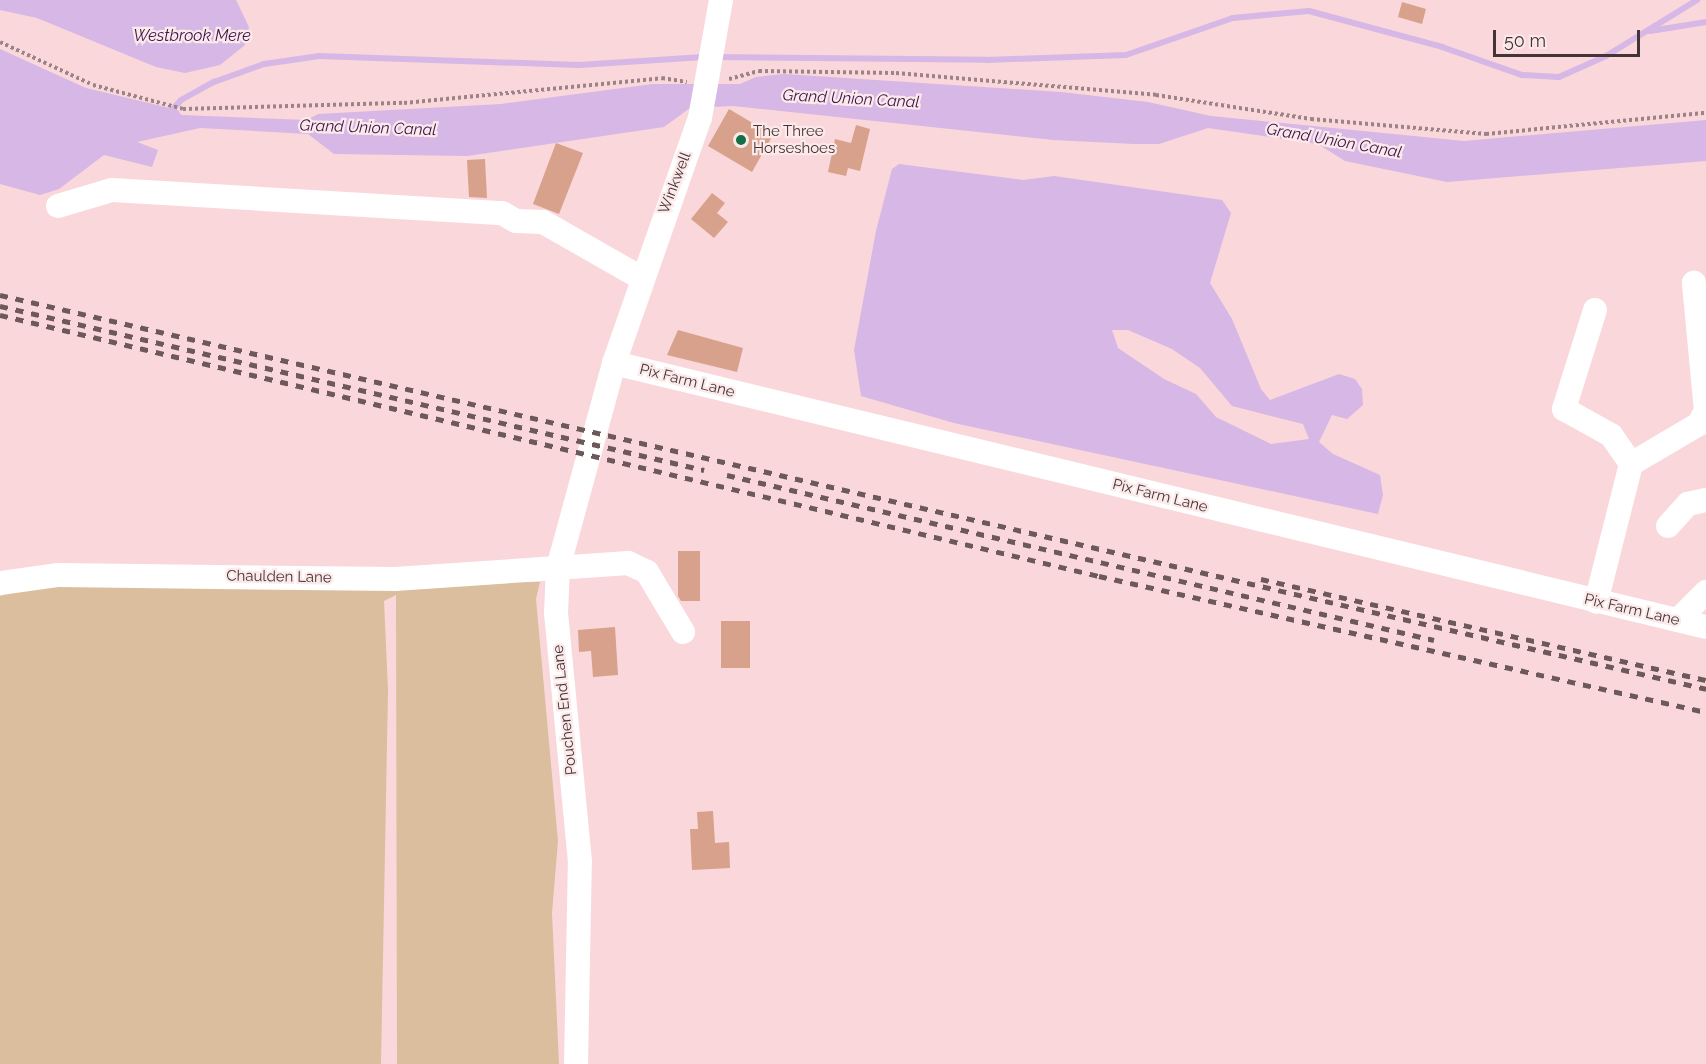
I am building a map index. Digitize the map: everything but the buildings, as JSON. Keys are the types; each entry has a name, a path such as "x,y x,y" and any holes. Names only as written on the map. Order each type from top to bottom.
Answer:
{"street":[{"name":"Winkwell","path":"614,363 641,278 700,118 705,78 714,45 721,0"},
{"path":"58,206 112,190 502,213 516,220 543,222 641,278"},
{"path":"1596,602 1631,464 1698,424 1706,411 1694,283"},
{"path":"1595,310 1564,410 1611,435 1631,464"},
{"name":"Pouchen End Lane","path":"576,1064 580,862 556,613 558,568 614,363"},
{"name":"Pix Farm Lane","path":"614,363 1706,627"},
{"path":"1668,526 1688,504 1706,500"},
{"name":"Chaulden Lane","path":"0,583 58,575 395,579 558,568 638,566 655,582 683,632"},
{"path":"1678,620 1706,592"}],"path":[{"path":"0,42 93,85 183,109 404,103 662,78 705,78 759,71 896,73 1156,95 1311,119 1486,134 1706,114"}],"shaded area":[{"path":"540,582 536,599 558,841 552,913 559,1064 397,1064 396,595 384,601 388,690 381,1064 0,1064 0,596 27,588 142,584"}],"water":[{"name":"Westbrook Mere","path":"0,0 236,0 249,27 245,45 220,65 185,73 156,67 37,18 0,10"},
{"name":"Grand Union Canal","path":"0,49 86,88 178,110 181,115 307,120 318,114 501,104 653,84 740,84 756,77 784,74 1061,92 1148,102 1211,116 1464,141 1706,120 1706,161 1447,182 1345,161 1318,144 1208,128 1159,144 1134,144 1053,140 733,106 690,108 664,127 467,156 334,154 308,134 200,128 137,142 158,150 152,167 104,155 59,189 40,195 0,184"},
{"path":"899,164 1023,180 1054,176 1222,200 1231,213 1210,283 1232,319 1261,389 1270,400 1339,374 1355,379 1362,389 1363,405 1347,419 1332,415 1319,442 1333,454 1380,475 1383,495 1378,514 954,423 861,396 854,350 876,231 892,169","holes":["1112,330 1128,330 1172,349 1200,368 1232,406 1303,424 1309,439 1271,444 1216,417 1196,394 1164,379 1118,348"]}],"waterway":[{"path":"715,57 987,60 1126,55 1233,18 1309,11 1442,47 1522,75 1559,77 1606,56 1697,0"},
{"path":"1650,31 1706,22"},
{"path":"169,113 181,100 214,82 264,64 319,56 579,65 704,57"}],"railway":[{"path":"0,295 1706,689"},
{"path":"0,306 704,470"},
{"path":"0,315 1099,576 1706,712"},
{"path":"727,475 1434,640"},
{"path":"1261,579 1706,680"}],"place":[{"name":"The Three Horseshoes","path":"741,140"}]}
